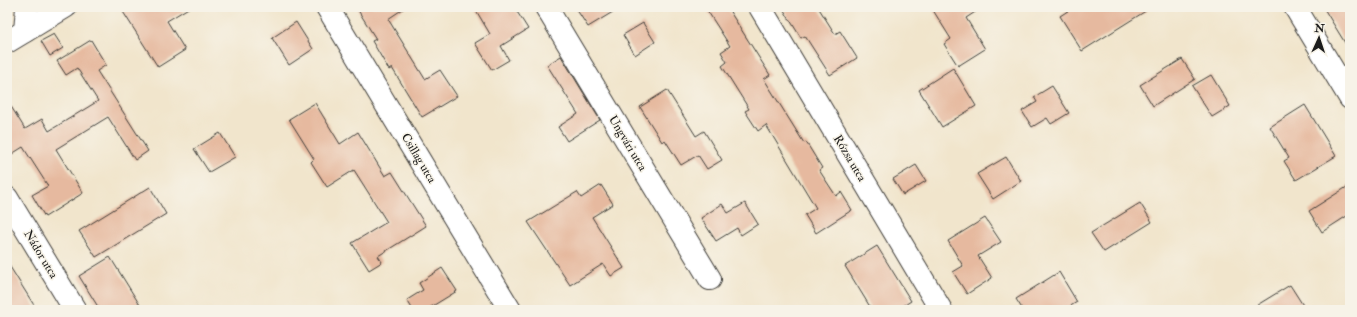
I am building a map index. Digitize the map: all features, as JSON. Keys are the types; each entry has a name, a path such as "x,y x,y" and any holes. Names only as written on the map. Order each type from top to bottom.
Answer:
{"street":[{"path":"25,31 27,7"},
{"path":"7,42 65,7"},
{"name":"Csillag utca","path":"327,7 510,310"},
{"name":"Ungvári utca","path":"546,7 710,279"},
{"name":"Rózsa utca","path":"760,7 941,310"},
{"path":"1295,7 1350,98"},
{"name":"Nádor utca","path":"7,198 74,310"}],"building":[{"path":"120,7 190,7 167,21 185,50 158,67"},
{"path":"356,7 406,7 388,19 425,79 440,70 457,96 422,117 392,68 389,70 372,41 376,39"},
{"path":"474,7 514,7 528,29 501,46 509,60 492,70 475,43 490,34"},
{"path":"575,7 621,7 588,27"},
{"path":"705,7 727,7 770,75 764,79 804,143 806,142 822,168 819,170 836,196 841,192 852,210 816,233 805,215 816,208 766,125 758,131 745,111 749,109 722,66 727,62 721,52 730,46"},
{"path":"782,7 818,7 835,34 840,31 857,58 830,75 805,36 801,38"},
{"path":"931,7 983,7 966,18 985,49 958,66 944,44 951,39"},
{"path":"1074,7 1152,7 1082,51 1060,16"},
{"path":"1323,7 1350,7 1350,51"},
{"path":"296,22 313,49 289,65 272,38"},
{"path":"643,23 655,42 635,55 623,35"},
{"path":"54,34 63,48 50,56 41,41"},
{"path":"91,40 106,65 97,71 148,151 135,160 108,117 56,149 83,193 45,217 32,195 48,186 23,147 7,157 7,100 25,129 42,119 49,131 98,101 77,68 66,75 57,61"},
{"path":"561,56 600,120 567,141 558,127 578,114 547,65"},
{"path":"1182,59 1195,79 1153,106 1140,85"},
{"path":"953,68 976,106 942,127 919,90"},
{"path":"1211,75 1230,106 1212,117 1192,86"},
{"path":"1052,86 1069,113 1051,124 1047,118 1032,127 1022,111 1037,102 1034,97"},
{"path":"667,90 696,136 704,131 722,160 707,169 698,155 681,165 665,140 662,142 640,107"},
{"path":"315,103 340,144 358,132 385,176 392,172 426,226 378,256 382,262 369,270 352,243 387,222 354,170 327,187 311,162 314,159 289,119"},
{"path":"1305,105 1336,156 1296,180 1284,161 1289,158 1270,127"},
{"path":"220,133 235,157 209,172 194,149"},
{"path":"1006,157 1021,181 993,199 977,174"},
{"path":"916,165 926,181 903,195 893,179"},
{"path":"601,185 613,204 592,217 624,268 611,276 603,264 570,285 528,222 577,192 581,198"},
{"path":"1350,185 1350,214 1322,232 1309,211"},
{"path":"150,187 166,214 96,257 79,231"},
{"path":"745,203 758,224 741,235 737,228 716,241 701,218 722,204 728,213"},
{"path":"1140,203 1152,222 1104,252 1091,233"},
{"path":"985,218 1001,242 978,256 992,278 967,294 953,272 963,266 948,241"},
{"path":"877,246 911,301 897,310 872,310 845,266"},
{"path":"110,257 143,310 100,310 79,276"},
{"path":"7,262 37,310 7,310"},
{"path":"442,268 457,291 426,310 413,310 407,300 423,290 419,283"},
{"path":"1059,272 1077,302 1064,310 1023,310 1016,299"},
{"path":"1290,285 1306,310 1249,310"}]}
